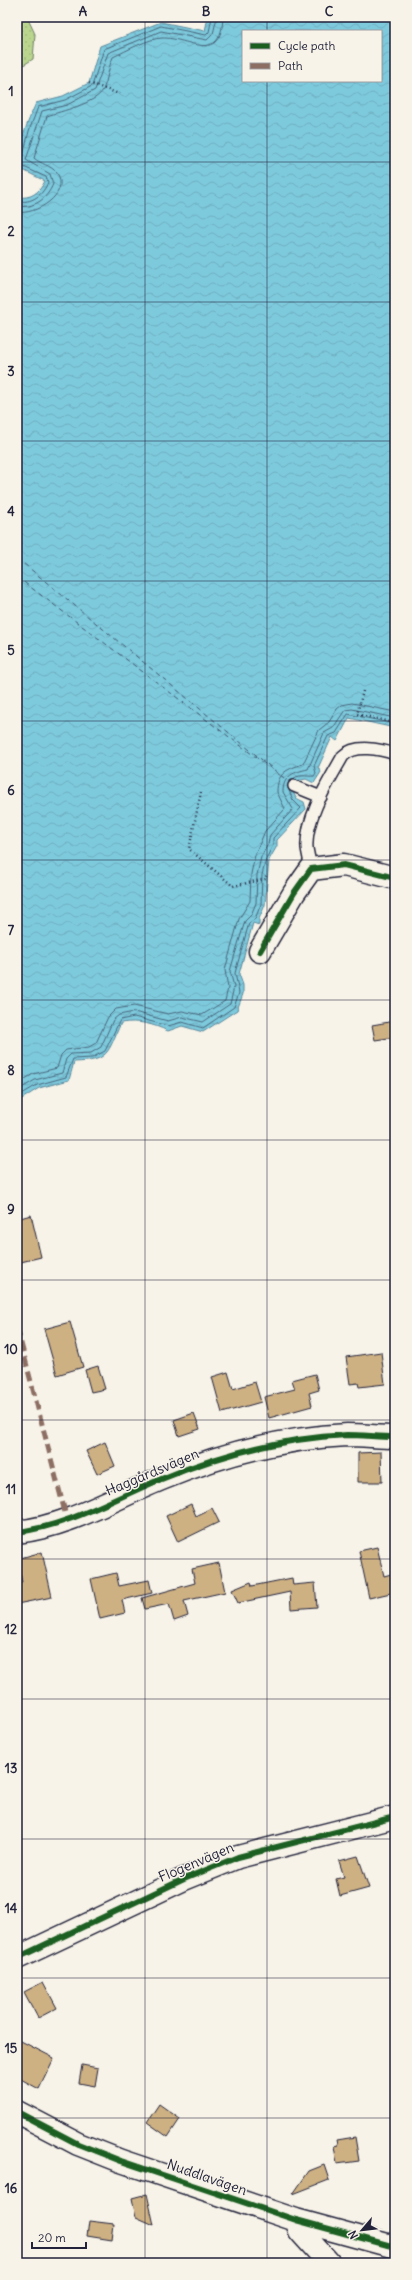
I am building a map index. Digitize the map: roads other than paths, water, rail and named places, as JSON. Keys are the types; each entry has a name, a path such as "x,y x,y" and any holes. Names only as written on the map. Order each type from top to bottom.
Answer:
{"street":[{"path":"260,951 294,893 311,869 344,865 395,878"},
{"name":"Haggårdsvägen","path":"17,1532 67,1520 112,1502 170,1475 199,1464 238,1453 316,1437 349,1435 395,1437"},
{"name":"Flogenvägen","path":"17,1958 184,1879 238,1857 395,1817"},
{"name":"Nuddlavägen","path":"17,2112 78,2144 296,2220 395,2247"},
{"path":"296,2220 300,2231 329,2263"}],"lane":[{"path":"311,869 307,847 308,832 320,797 343,756 348,751 374,749 395,754"},
{"path":"294,786 320,797"}],"water":[{"path":"208,17 395,17 395,728 349,718 337,741 332,737 318,768 321,772 314,783 306,779 296,781 292,790 296,798 304,802 306,809 277,840 277,846 269,860 265,905 259,919 259,925 253,923 239,974 243,985 243,994 237,1010 203,1032 182,1026 168,1031 145,1023 121,1023 109,1048 101,1057 95,1060 74,1062 69,1080 39,1088 17,1102 17,197 26,197 34,194 40,189 45,181 19,168 19,152 23,135 36,103 63,96 89,83 100,46 161,22 205,31"}]}
